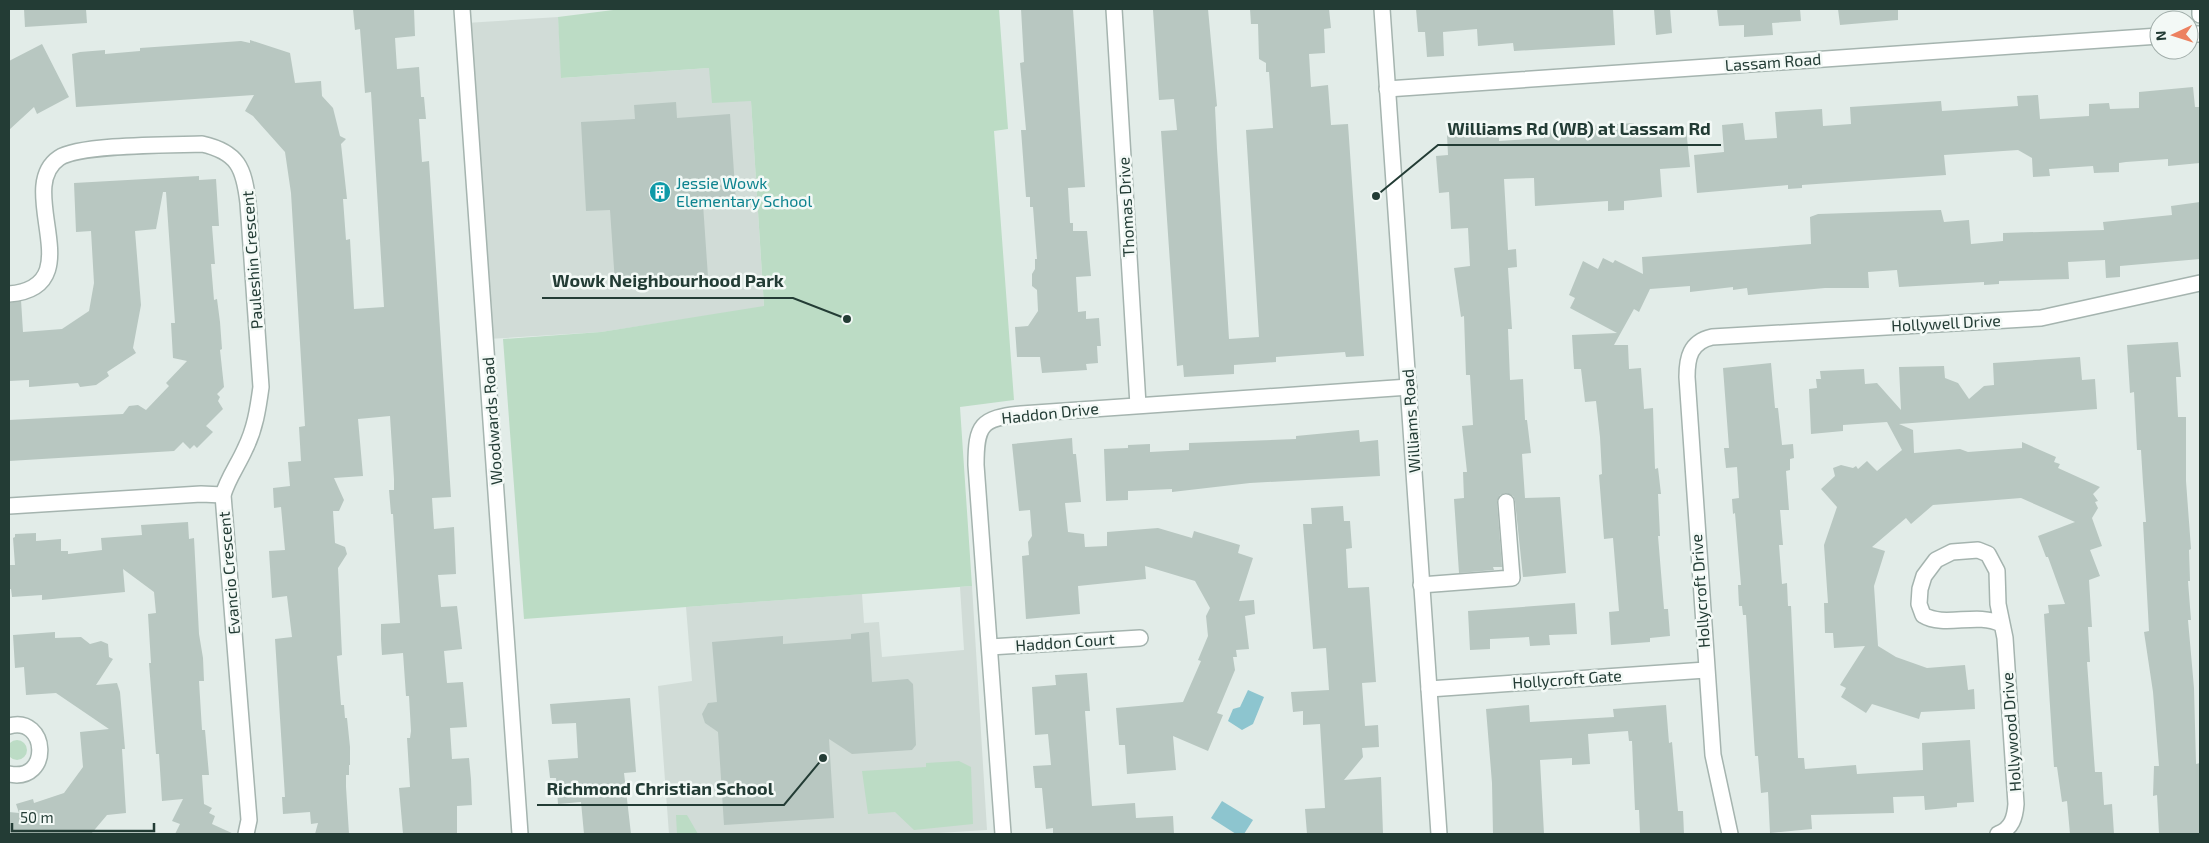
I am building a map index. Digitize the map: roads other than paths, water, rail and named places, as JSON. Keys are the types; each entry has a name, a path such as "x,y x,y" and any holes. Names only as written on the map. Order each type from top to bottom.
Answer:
{"street":[{"name":"Woodwards Road","path":"462,9 520,834"},
{"name":"Thomas Drive","path":"1114,9 1138,405"},
{"name":"Williams Road","path":"1382,9 1410,388 1421,585 1439,834"},
{"path":"2200,9 2200,15"},
{"name":"Lassam Road","path":"1387,89 2149,37"},
{"name":"Pauleshin Crescent","path":"9,294 33,290 45,280 49,266 44,188 50,166 59,158 83,150 177,144 202,144 218,148 230,154 238,162 247,187 261,388 258,414 252,434 227,481 223,495"},
{"name":"Hollywell Drive","path":"1692,348 1704,339 1712,337 2041,318 2200,284"},
{"name":"Hollycroft Drive","path":"1692,348 1688,357 1687,378 1706,670 1713,755 1730,834"},
{"name":"Haddon Drive","path":"1003,834 976,465 976,440 983,425 999,416 1138,405 1410,388"},
{"name":"Evancio Crescent","path":"9,506 201,494 223,495 248,812 246,834"},
{"path":"1421,585 1512,578 1506,502"},
{"name":"Hollywood Drive","path":"1998,834 2005,831 2012,822 2016,804 2005,638 2001,624 1997,571 1988,554 1978,550 1952,552 1936,560 1924,576 1920,589 1919,604 1924,614 1934,619 1988,619 2001,624"},
{"name":"Haddon Court","path":"990,647 1140,638"},
{"name":"Hollycroft Gate","path":"1429,689 1706,670"},
{"path":"9,726 21,725 28,728 39,741 40,749 36,764 30,770 23,774 9,774"}],"water":[{"path":"1248,690 1264,697 1253,724 1242,730 1228,721 1233,709 1240,707"},
{"path":"1222,801 1253,820 1244,834 1236,834 1211,818"}],"place":[{"name":"Jessie Wowk Elementary School","path":"660,192"},
{"name":"Williams Rd (WB) at Lassam Rd","path":"1376,196"},
{"name":"Wowk Neighbourhood Park","path":"847,319"},
{"name":"Richmond Christian School","path":"823,758"}]}
